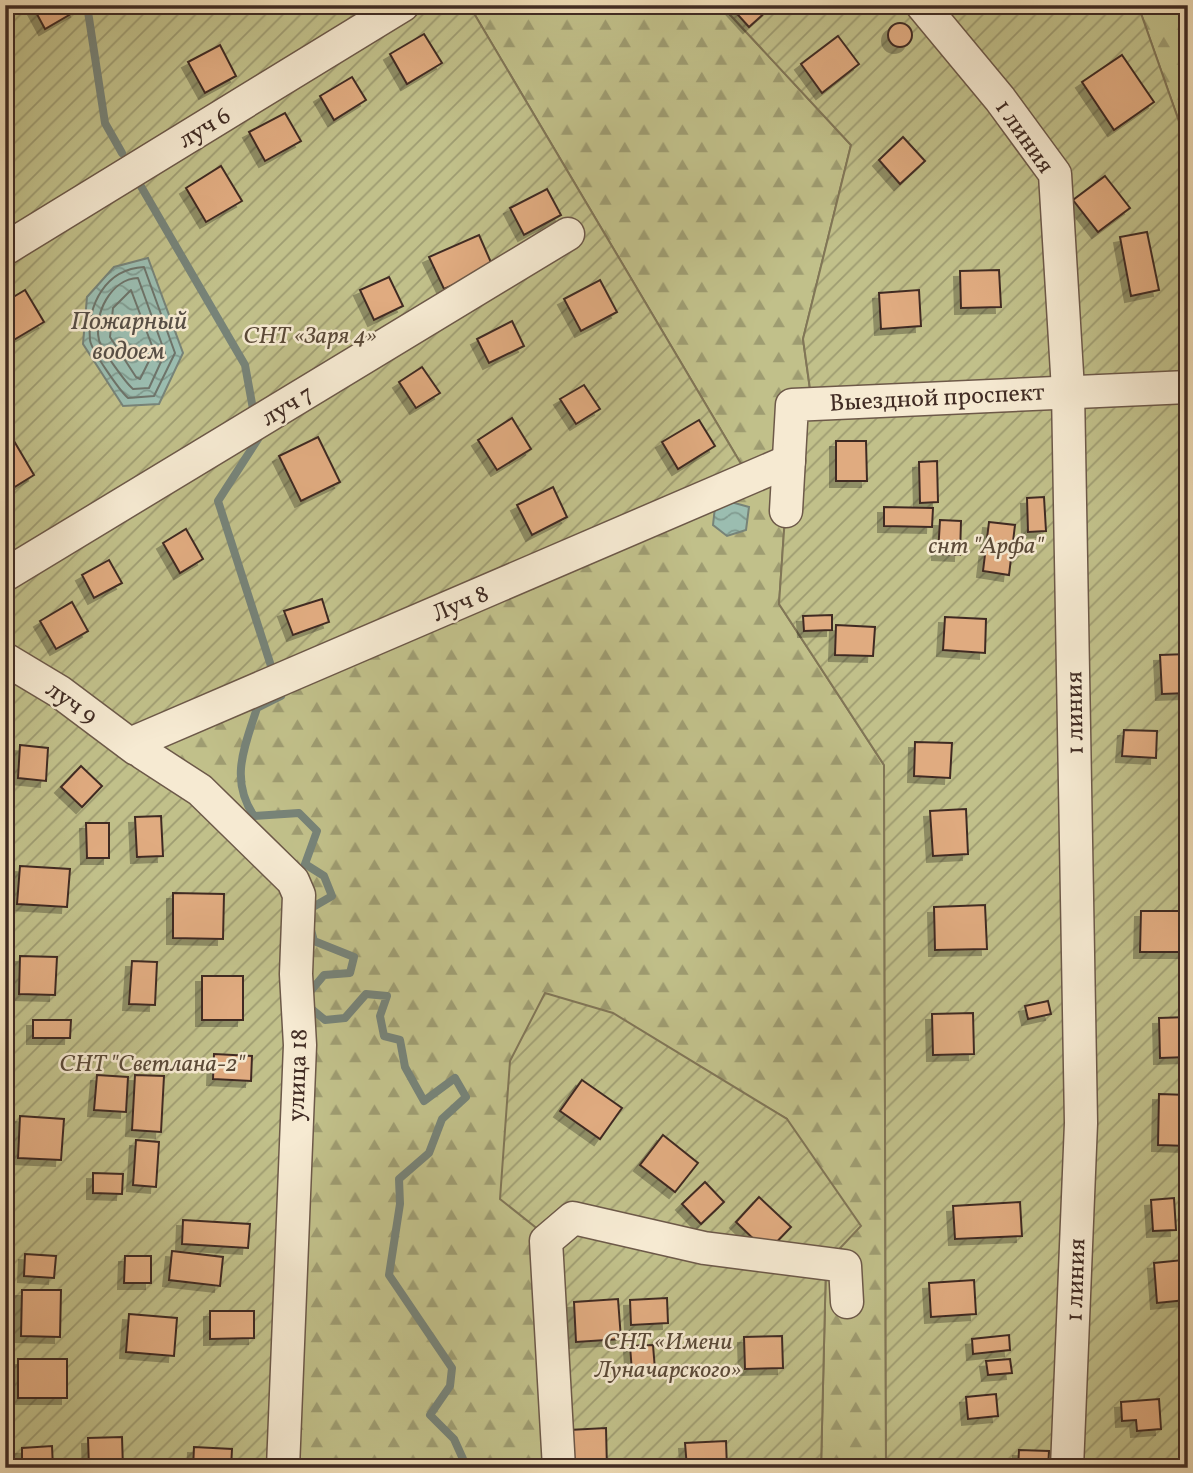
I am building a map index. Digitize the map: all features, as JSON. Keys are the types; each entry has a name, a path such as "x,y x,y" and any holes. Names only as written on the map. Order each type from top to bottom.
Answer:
{"street":[{"name":"луч 6","path":"5,249 403,5"},
{"name":"1 линия","path":"922,5 1000,99 1055,174 1068,390 1081,1123 1067,1468"},
{"name":"луч 7","path":"5,575 568,234"},
{"name":"Выездной проспект","path":"786,511 792,405 1068,390 1188,387"},
{"name":"Луч 8","path":"136,749 789,461"},
{"name":"луч 9","path":"5,659 60,692 136,749"},
{"name":"улица 18","path":"136,749 200,790 293,881 299,895 296,974 300,1045 283,1468"},
{"path":"559,1468 546,1241 573,1218 704,1248 845,1266 847,1302"}],"green space":[{"name":"СНТ «Заря 4»","path":"5,5 469,5 750,479 128,742 293,881 283,1468 5,1468"},
{"path":"469,5 721,5 851,145 803,339 812,404 789,458 779,604 884,765 886,1468 821,1468 826,1263 787,1119 728,1085 549,1238 559,1468 283,1468 127,742 750,479"},
{"name":"снт \"Арфа\"","path":"721,5 1138,5 1188,147 1188,1468 886,1468 884,765 779,604 789,458 812,403 803,339 851,145"},
{"path":"1138,5 1188,5 1188,147"},
{"name":"СНТ «Имени Луначарского»","path":"545,993 613,1013 787,1119 861,1226 826,1263 821,1468 559,1468 549,1238 500,1199 510,1061"}],"water":[{"name":"Пожарный водоем","path":"148,258 183,353 159,404 123,406 83,344 87,297 114,267"},
{"path":"731,502 749,507 746,530 727,536 713,525 715,507"}],"building":[{"path":"32,5 72,5 76,11 45,29"},
{"path":"729,5 763,5 768,10 749,27"},
{"path":"900,23 911,30 912,35 905,46 900,47 889,40 888,35 895,24"},
{"path":"424,34 442,63 407,84 390,54"},
{"path":"838,36 859,64 822,93 801,64"},
{"path":"220,45 236,76 205,93 188,62"},
{"path":"1122,55 1154,102 1114,130 1082,82"},
{"path":"352,77 366,100 334,120 320,96"},
{"path":"285,113 301,141 265,161 249,132"},
{"path":"903,137 925,161 900,184 879,160"},
{"path":"221,166 242,201 206,222 186,188"},
{"path":"1105,176 1130,208 1098,232 1073,200"},
{"path":"547,189 561,215 524,235 510,208"},
{"path":"1147,232 1159,290 1131,296 1120,237"},
{"path":"479,235 493,267 444,289 429,257"},
{"path":"999,270 1001,307 961,308 960,271"},
{"path":"389,277 403,306 374,320 360,290"},
{"path":"600,280 617,312 581,331 564,299"},
{"path":"25,290 44,322 12,341 5,331 5,302"},
{"path":"919,290 921,326 881,329 879,293"},
{"path":"512,321 524,346 489,363 477,339"},
{"path":"422,367 440,393 416,408 399,382"},
{"path":"584,385 600,409 576,424 560,399"},
{"path":"512,418 531,449 497,470 478,440"},
{"path":"699,420 715,446 678,469 662,442"},
{"path":"318,437 340,482 301,501 279,456"},
{"path":"14,441 34,475 5,493 5,446"},
{"path":"836,441 866,441 867,481 836,481"},
{"path":"937,461 938,502 920,503 919,462"},
{"path":"553,487 567,517 532,535 517,505"},
{"path":"1044,497 1046,531 1028,532 1027,498"},
{"path":"884,507 933,508 932,527 884,526"},
{"path":"940,520 961,521 960,555 938,554"},
{"path":"989,522 1015,525 1009,575 983,571"},
{"path":"186,529 203,559 180,573 163,543"},
{"path":"109,560 122,583 94,598 82,575"},
{"path":"322,599 329,622 293,635 284,611"},
{"path":"72,602 88,631 56,649 40,621"},
{"path":"832,615 832,630 804,631 803,616"},
{"path":"945,617 986,619 985,653 943,650"},
{"path":"836,625 875,627 873,656 835,655"},
{"path":"1188,654 1188,693 1162,694 1160,655"},
{"path":"1124,730 1157,731 1156,758 1122,756"},
{"path":"915,742 952,743 950,778 914,776"},
{"path":"20,745 48,748 46,781 18,778"},
{"path":"81,766 102,786 82,807 61,787"},
{"path":"966,809 968,854 933,856 930,811"},
{"path":"161,816 163,856 137,857 135,817"},
{"path":"86,823 109,823 109,858 87,858"},
{"path":"20,866 70,869 67,907 17,904"},
{"path":"173,893 224,894 223,939 173,938"},
{"path":"985,905 987,949 935,950 934,907"},
{"path":"1141,911 1186,911 1186,952 1140,952"},
{"path":"20,956 57,957 55,995 19,994"},
{"path":"132,961 157,962 155,1005 129,1004"},
{"path":"202,976 243,976 243,1020 202,1020"},
{"path":"1048,1001 1051,1014 1028,1019 1025,1006"},
{"path":"973,1013 974,1054 933,1055 932,1014"},
{"path":"1188,1017 1188,1057 1160,1058 1159,1018"},
{"path":"33,1020 71,1020 70,1038 33,1038"},
{"path":"214,1054 252,1056 251,1081 213,1079"},
{"path":"97,1075 128,1077 126,1112 94,1110"},
{"path":"135,1075 164,1076 161,1132 132,1130"},
{"path":"582,1080 622,1108 600,1139 560,1111"},
{"path":"1159,1094 1188,1095 1188,1146 1158,1145"},
{"path":"20,1116 64,1119 61,1160 18,1158"},
{"path":"663,1135 698,1163 675,1192 640,1165"},
{"path":"136,1140 159,1142 156,1187 133,1185"},
{"path":"93,1173 123,1174 122,1194 93,1193"},
{"path":"705,1182 724,1202 701,1224 682,1204"},
{"path":"759,1197 791,1227 767,1252 736,1222"},
{"path":"1174,1198 1176,1230 1153,1231 1151,1200"},
{"path":"1020,1202 1022,1236 955,1239 953,1206"},
{"path":"183,1220 250,1224 248,1248 182,1244"},
{"path":"172,1251 223,1257 220,1286 169,1280"},
{"path":"25,1254 56,1256 54,1278 24,1276"},
{"path":"125,1256 151,1256 151,1283 124,1283"},
{"path":"1183,1260 1186,1300 1157,1303 1154,1263"},
{"path":"974,1280 976,1314 931,1317 929,1283"},
{"path":"22,1290 61,1290 60,1337 21,1336"},
{"path":"667,1298 668,1323 631,1325 630,1300"},
{"path":"618,1299 621,1339 576,1342 574,1302"},
{"path":"210,1311 254,1311 254,1338 210,1339"},
{"path":"129,1314 177,1318 174,1356 126,1352"},
{"path":"1009,1335 1010,1350 973,1354 972,1339"},
{"path":"782,1336 783,1368 745,1369 744,1337"},
{"path":"653,1345 655,1370 632,1372 630,1346"},
{"path":"18,1359 67,1359 67,1398 18,1398"},
{"path":"1010,1359 1012,1373 988,1375 986,1361"},
{"path":"996,1394 998,1416 968,1419 966,1397"},
{"path":"1159,1399 1161,1429 1137,1431 1136,1420 1122,1421 1121,1402"},
{"path":"606,1428 607,1468 570,1468 569,1430"},
{"path":"122,1437 123,1468 89,1468 88,1438"},
{"path":"726,1441 727,1468 687,1468 685,1443"},
{"path":"52,1446 53,1468 22,1468 22,1448"},
{"path":"194,1447 232,1449 231,1468 193,1468"},
{"path":"1019,1450 1049,1451 1048,1468 1018,1468"}],"waterway":[{"path":"87,5 105,123 122,153"},
{"path":"139,183 245,365 253,409"},
{"path":"258,439 218,501 271,666"},
{"path":"281,696 257,708 244,749 242,789 254,816 299,813 317,831 305,864 324,876 332,896 306,911"},
{"path":"309,993 324,975 350,973 354,957 314,941 311,930"},
{"path":"308,1006 325,1020 345,1018 366,994 387,996 380,1016 384,1036 400,1040 405,1067 424,1101 455,1078 466,1097 442,1119 429,1153 399,1179 400,1204 389,1275 452,1368 450,1386 430,1415 454,1439 463,1459 460,1468"}],"park label":[{"name":"СНТ \"Светлана-2\"","path":"152,1063"}]}
